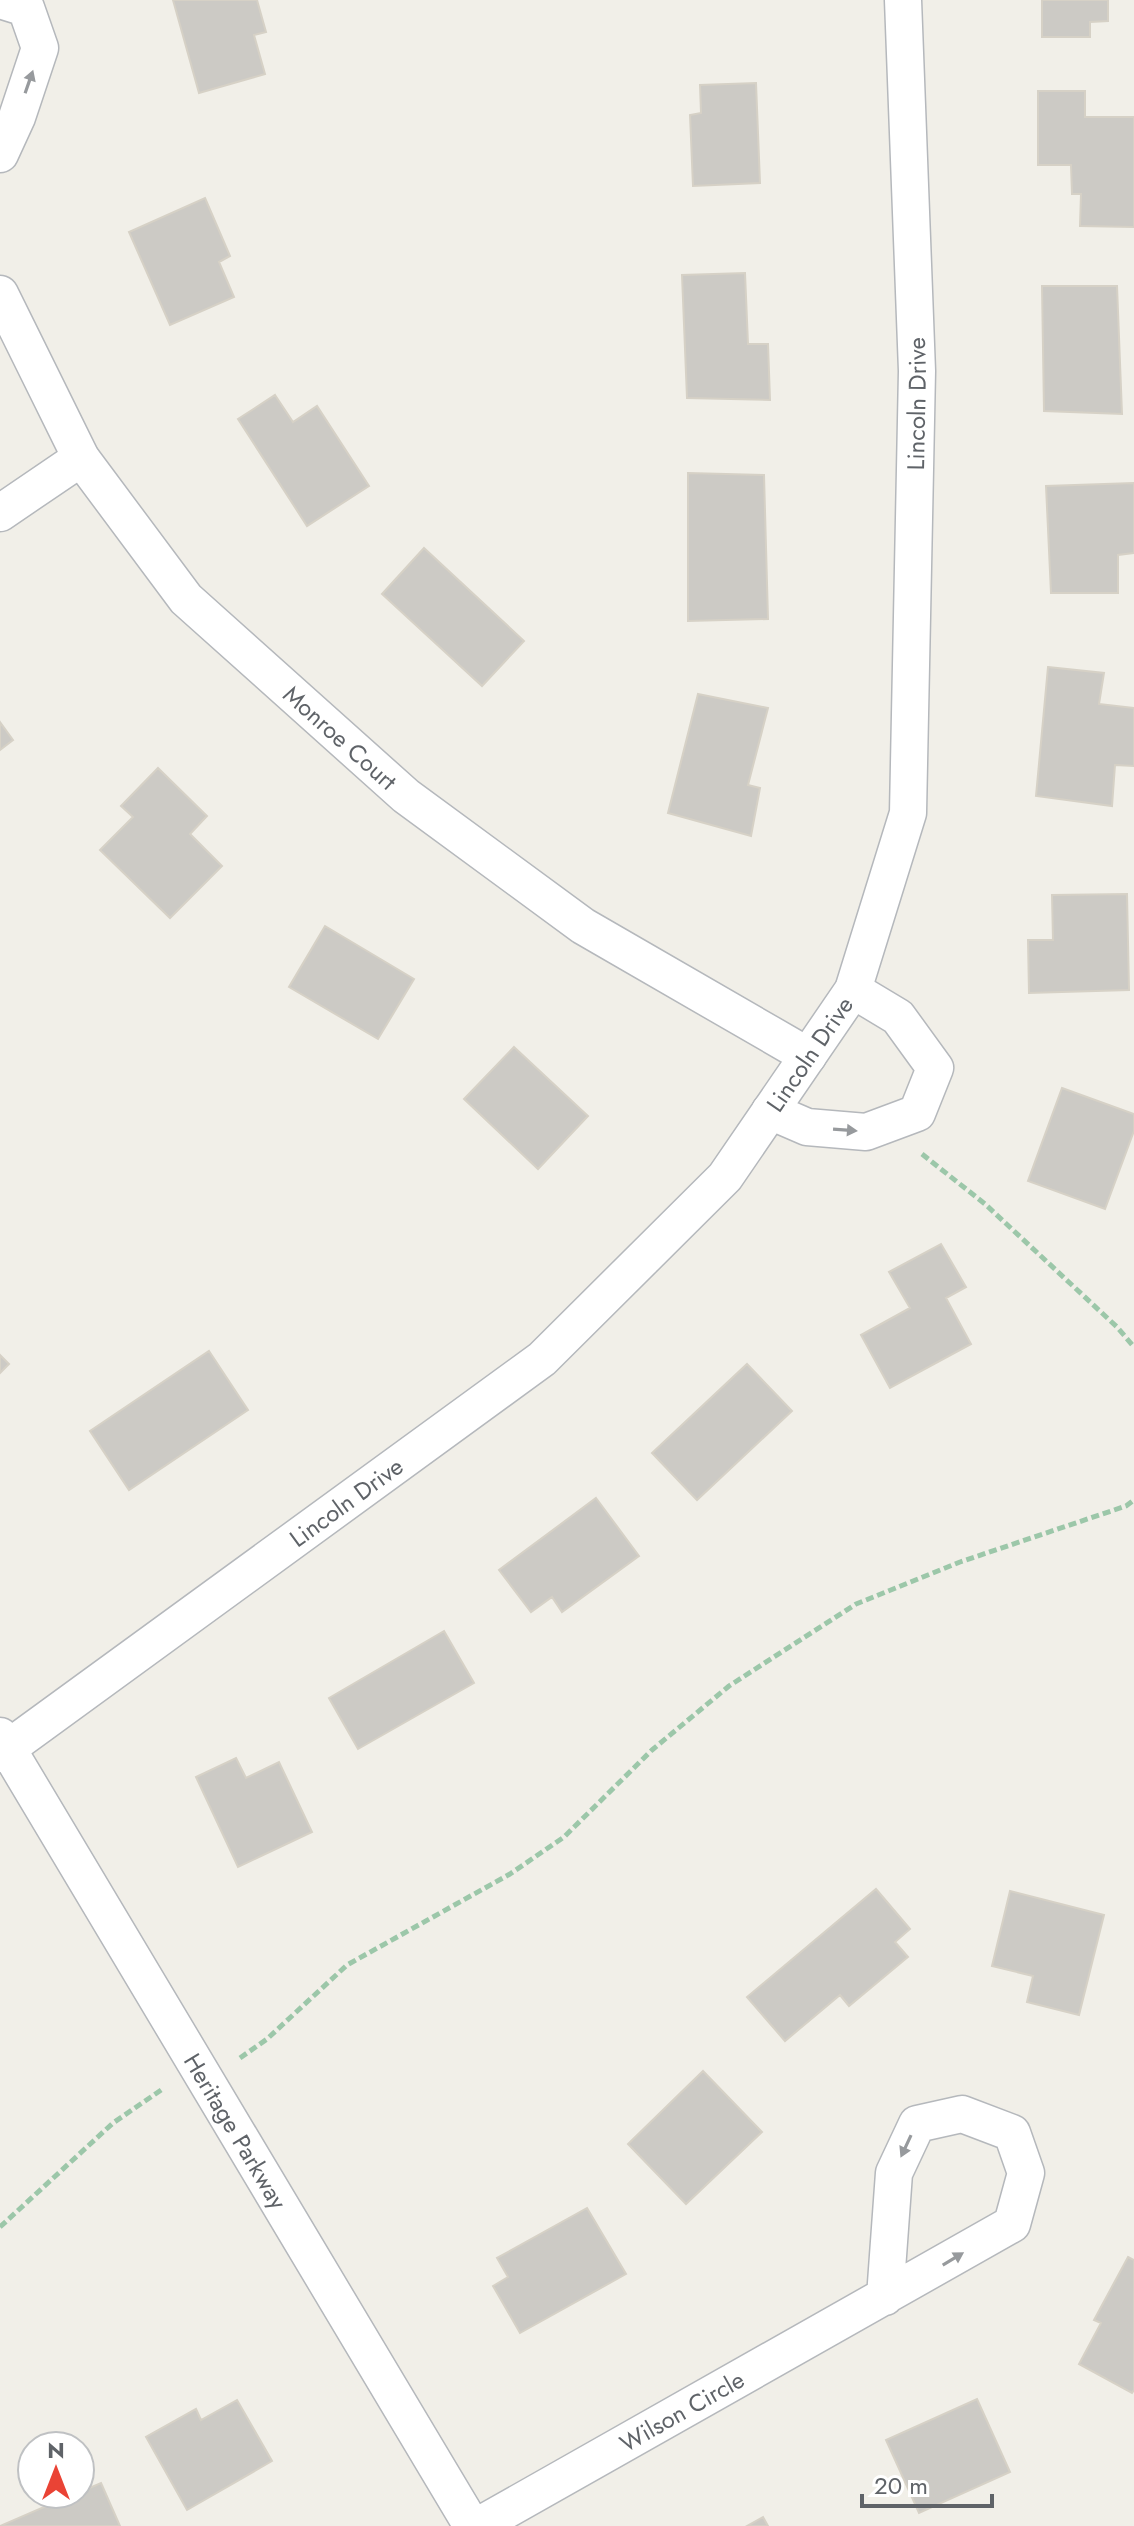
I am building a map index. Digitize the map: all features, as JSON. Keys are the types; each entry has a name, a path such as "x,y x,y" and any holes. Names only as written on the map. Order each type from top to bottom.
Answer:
{"street":[{"path":"0,0 26,8 40,48 17,117 0,154"},
{"name":"Lincoln Drive","path":"3,1747 542,1359 725,1177 853,990 908,813 917,371 903,0"},
{"name":"Monroe Court","path":"0,294 81,458 186,599 406,796 583,926 808,1056"},
{"path":"0,513 81,458"},
{"path":"770,1111 807,1127 866,1132 917,1113 935,1068 898,1017 853,990"},
{"name":"Heritage Parkway","path":"3,1747 475,2526"},
{"name":"Wilson Circle","path":"475,2526 885,2297 1012,2224 1026,2173 1012,2133 962,2114 917,2124 894,2173 885,2297"}],"path":[{"path":"886,1126 985,1204 1117,1327 1134,1347"},
{"path":"0,2227 113,2123 157,2091 201,2070 234,2062 267,2039 347,1965 510,1874 564,1837 652,1750 729,1686 856,1604 960,1562 1126,1506 1134,1500"}],"building":[{"path":"173,0 257,0 266,32 254,35 265,74 199,93"},
{"path":"1042,0 1108,0 1108,21 1090,22 1090,37 1042,37"},
{"path":"756,83 760,183 693,186 690,115 701,113 700,85"},
{"path":"1038,91 1085,91 1085,117 1134,117 1134,227 1080,226 1081,194 1072,194 1071,165 1038,165"},
{"path":"205,198 230,256 219,262 234,297 170,325 129,232"},
{"path":"745,273 748,344 768,344 770,400 687,398 682,275"},
{"path":"1042,286 1117,286 1122,414 1044,411"},
{"path":"275,395 293,422 317,406 369,486 307,526 238,419"},
{"path":"688,473 764,475 768,619 688,621"},
{"path":"1134,483 1134,553 1118,555 1118,593 1051,593 1046,486"},
{"path":"424,548 524,641 482,686 382,594"},
{"path":"1048,667 1104,673 1099,704 1134,708 1134,766 1115,765 1112,806 1036,796"},
{"path":"698,694 768,708 748,785 760,788 751,836 668,813"},
{"path":"0,722 13,740 0,750"},
{"path":"158,768 207,816 190,834 222,866 170,918 100,850 133,817 121,806"},
{"path":"1127,894 1129,990 1029,993 1028,940 1053,940 1052,895"},
{"path":"325,926 414,979 378,1039 289,987"},
{"path":"514,1047 588,1116 538,1169 464,1099"},
{"path":"1062,1088 1134,1114 1134,1131 1105,1209 1028,1181"},
{"path":"941,1244 966,1287 946,1298 971,1344 890,1388 861,1335 910,1308 889,1272"},
{"path":"209,1351 248,1410 129,1490 90,1431"},
{"path":"0,1355 9,1364 0,1373"},
{"path":"747,1364 792,1411 697,1500 652,1453"},
{"path":"596,1498 639,1556 562,1612 552,1597 531,1612 499,1570"},
{"path":"444,1631 474,1683 358,1749 329,1698"},
{"path":"236,1758 246,1778 279,1762 312,1832 238,1867 196,1777"},
{"path":"876,1889 910,1929 895,1942 908,1957 849,2006 840,1995 785,2041 747,1997"},
{"path":"1010,1891 1104,1915 1079,2015 1027,2002 1033,1976 992,1966"},
{"path":"703,2071 762,2132 686,2204 628,2144"},
{"path":"587,2208 626,2274 520,2333 493,2286 508,2277 497,2258"},
{"path":"1128,2257 1134,2260 1132,2393 1079,2364 1101,2323 1094,2320"},
{"path":"977,2399 1010,2472 919,2513 886,2440"},
{"path":"237,2400 272,2461 187,2510 146,2437 196,2409 201,2420"},
{"path":"101,2483 120,2526 0,2526 37,2510 96,2510 96,2485"},
{"path":"763,2517 768,2526 747,2526"}]}
